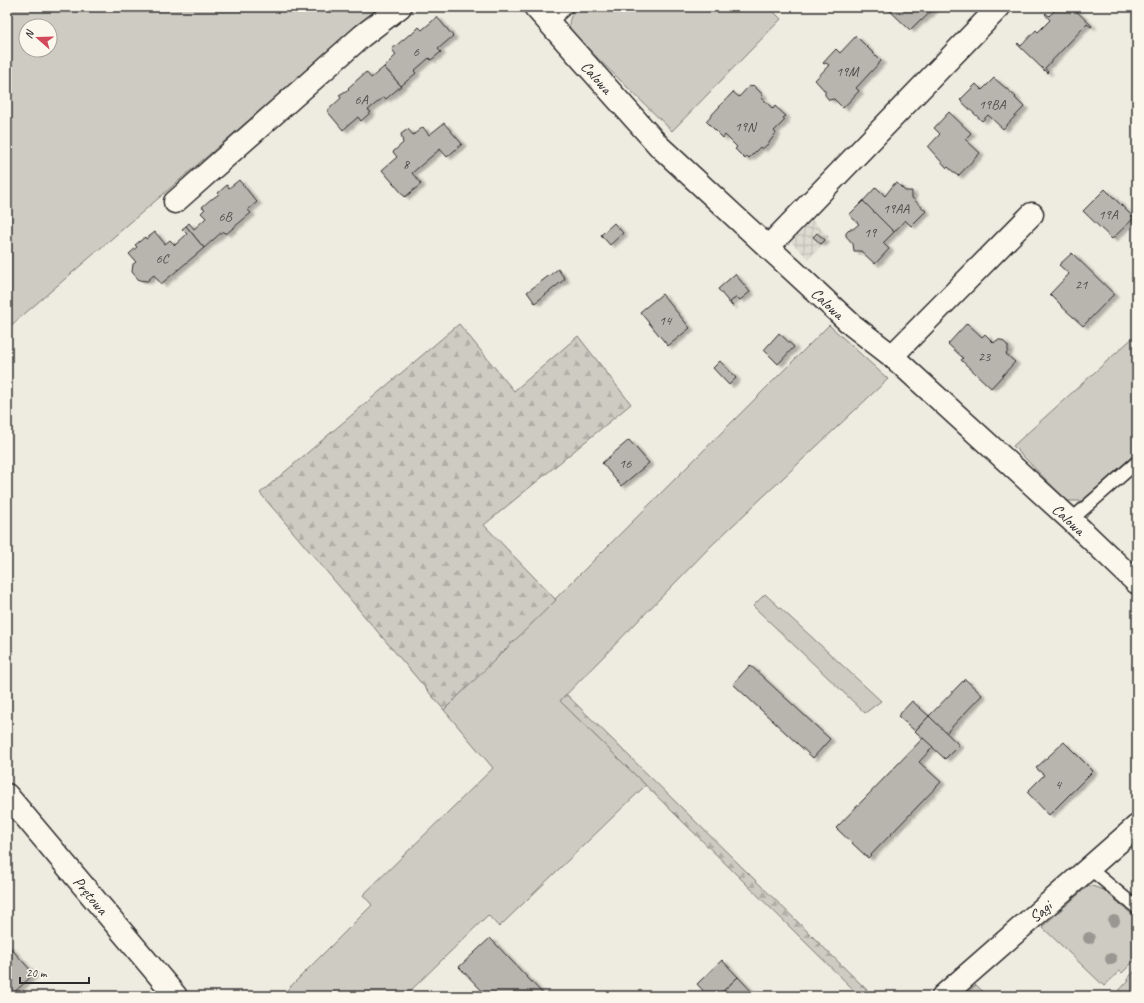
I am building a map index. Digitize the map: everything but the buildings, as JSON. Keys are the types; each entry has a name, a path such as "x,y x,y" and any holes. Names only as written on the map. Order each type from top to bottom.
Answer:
{"street":[{"path":"175,202 356,41 400,7"},
{"name":"Calowa","path":"535,7 660,147 852,325 892,356 1071,520 1137,584"},
{"path":"768,247 999,7"},
{"path":"892,356 1032,214"},
{"name":"Prętowa","path":"7,795 171,994"},
{"name":"Sągi","path":"943,996 1137,826"}],"lane":[{"path":"549,23 566,7"},
{"path":"1071,520 1137,462"},
{"path":"1089,868 1137,908"}],"shaded area":[{"path":"812,220 829,237 809,259 791,242"}],"green space":[{"path":"7,7 380,7 7,329"},
{"path":"579,7 769,7 781,19 672,131 571,32 569,21 573,13"},
{"path":"459,324 514,391 578,336 631,404 484,525 556,600 444,710 260,493"},
{"path":"829,325 888,379 712,545 560,701 646,785 499,927 488,915 405,996 282,996 372,905 363,895 493,768 444,710"},
{"path":"1137,334 1137,452 1082,501 1067,501 1013,446"},
{"path":"765,594 881,701 865,713 753,606"},
{"path":"566,694 873,996 860,996 560,701"},
{"path":"1089,885 1104,890 1137,919 1137,958 1122,973 1120,971 1104,986 1042,927"},
{"path":"1137,969 1137,996 1114,996 1129,980 1127,979"},
{"path":"976,985 988,996 972,996 968,992"}]}
